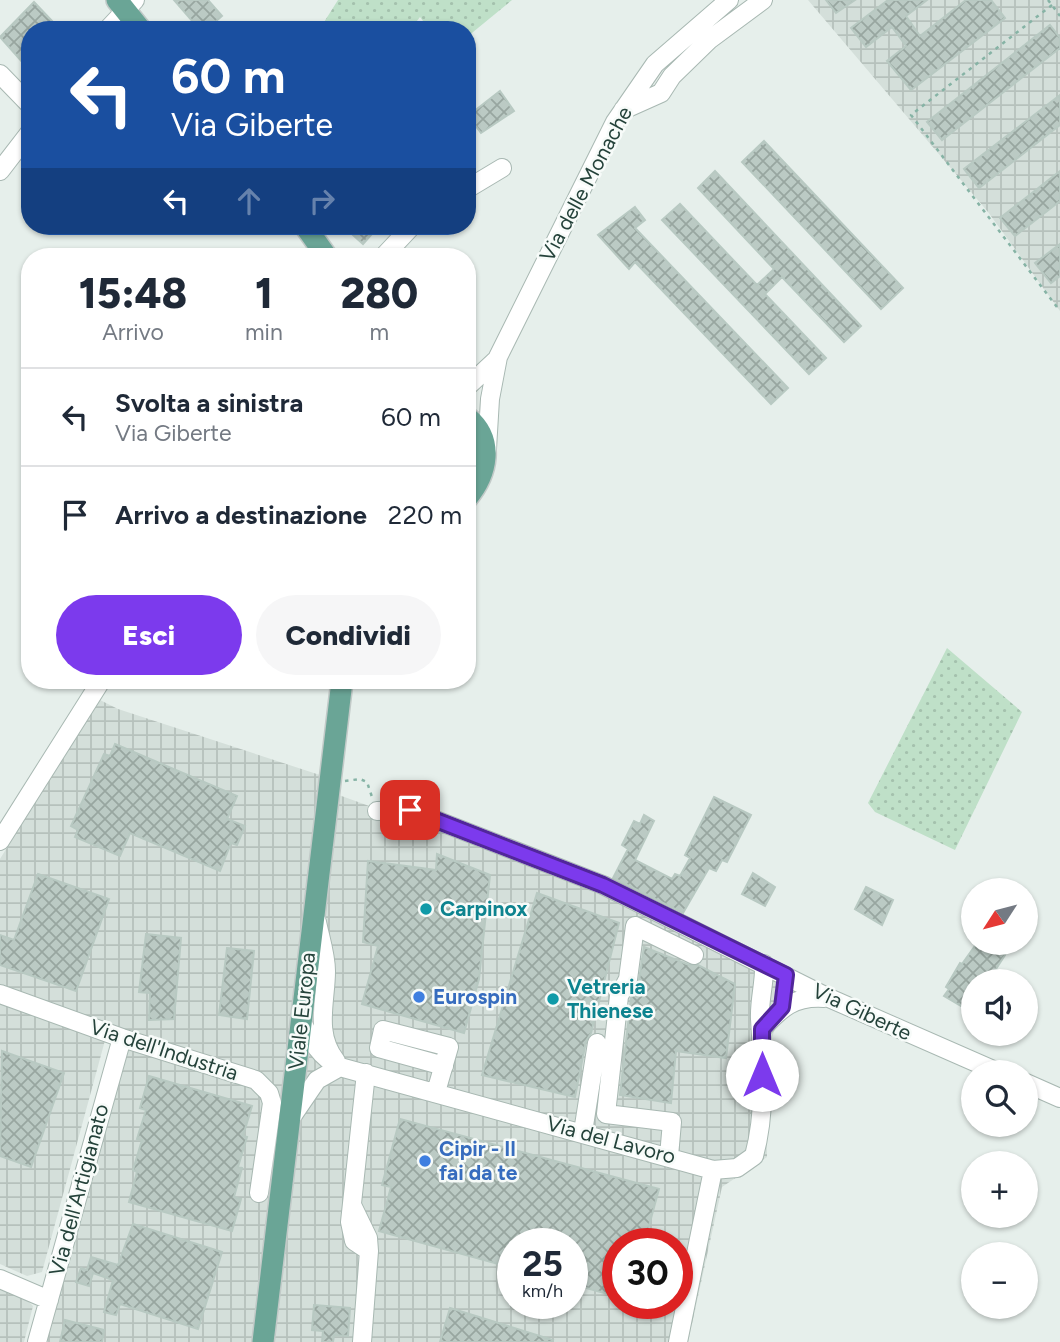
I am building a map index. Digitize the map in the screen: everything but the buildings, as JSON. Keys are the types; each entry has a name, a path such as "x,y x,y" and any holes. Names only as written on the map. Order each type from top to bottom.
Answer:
{"main road":[{"path":"125,3 136,21"},
{"path":"476,429 486,452 481,481 476,487"},
{"name":"Viale Europa","path":"263,1342 341,689"}],"street":[{"name":"Via delle Monache","path":"498,357 624,110 655,64 729,0"},
{"path":"624,110 661,93 672,76 709,40 763,0"},
{"path":"113,21 125,3"},
{"path":"0,74 21,96"},
{"path":"0,171 21,144"},
{"path":"476,185 502,169"},
{"path":"391,248 404,235"},
{"path":"476,378 498,357"},
{"path":"486,452 490,399 498,357"},
{"path":"0,841 96,689"},
{"name":"Via Giberte","path":"377,811 410,810 603,885 829,998 970,1060"},
{"path":"289,1122 317,1080 340,1066 324,1037 321,1012 326,969 314,903"},
{"path":"669,1156 672,1122 606,1114 619,996 628,979 635,926 694,955"},
{"path":"678,1342 713,1170 737,1168 754,1156 761,1132 764,964"},
{"path":"762,994 770,983 786,975"},
{"path":"782,1007 786,975"},
{"name":"Via dell'Industria","path":"0,993 122,1038 256,1080 269,1093 272,1103 260,1193"},
{"path":"762,1029 782,1007 806,997 829,998"},
{"name":"Via del Lavoro","path":"301,1020 314,1046 329,1062 713,1170"},
{"name":"Via dell'Artigianato","path":"37,1342 122,1038"},
{"path":"583,1132 597,1043"},
{"path":"436,1092 444,1066"},
{"path":"362,1342 369,1251 368,1238 353,1206 366,1073"},
{"path":"1038,1088 1060,1098"},
{"path":"0,1279 49,1300"}],"path":[{"path":"1048,0 1060,16"},
{"path":"1052,5 911,115 1060,311"},
{"path":"332,777 350,783 360,779 367,782 377,811"}],"shaded area":[{"path":"808,0 1060,0 1060,311 988,212"},
{"path":"98,699 118,709 326,777 255,1342 45,1342 129,1042 107,1033 42,1272 27,1276 0,1264 0,859"},
{"path":"336,794 572,879 828,1002 780,1014 767,1052 767,1157 722,1187 688,1342 267,1342"},
{"path":"0,1285 23,1296 33,1306 24,1342 0,1342"}],"green space":[{"path":"338,0 512,0 476,30 476,21 423,21 420,17 417,21 325,21"},
{"path":"947,648 1022,712 955,850 875,812 868,803"}],"place":[{"name":"Carpinox","path":"426,909"},
{"name":"Eurospin","path":"419,997"},
{"name":"Vetreria Thienese","path":"553,999"},
{"name":"Cipir - Il fai da te","path":"425,1161"}],"route":[{"path":"410,810 603,885 786,975 782,1007 762,1029 762,1075"}]}
